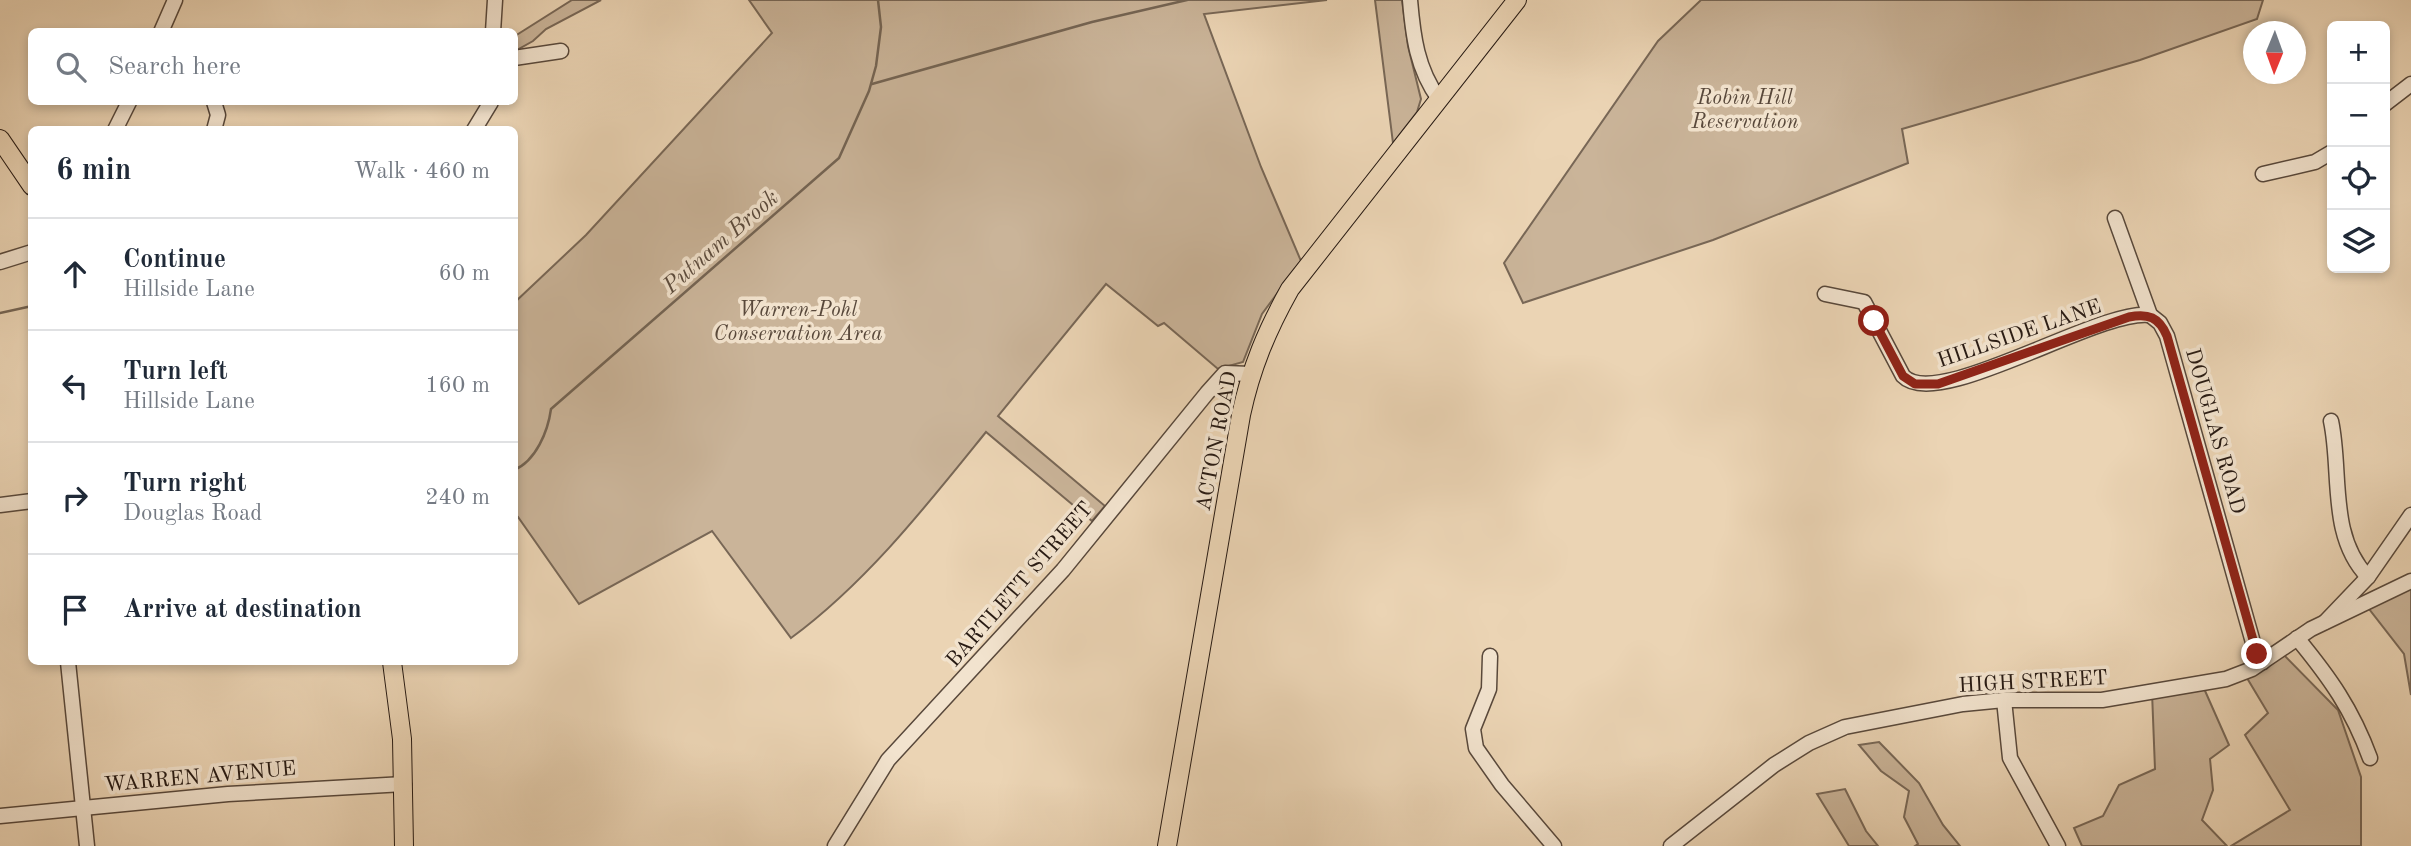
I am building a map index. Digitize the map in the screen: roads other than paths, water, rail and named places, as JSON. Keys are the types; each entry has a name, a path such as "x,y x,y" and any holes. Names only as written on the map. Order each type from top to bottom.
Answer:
{"main road":[{"name":"ACTON ROAD","path":"1167,846 1250,374 1266,331 1290,289 1517,0"},
{"path":"0,139 28,180"},
{"path":"392,665 400,712 404,846"}],"street":[{"path":"163,28 174,0"},
{"path":"493,28 495,0"},
{"path":"1410,0 1419,62 1426,81 1439,99"},
{"path":"518,57 561,51"},
{"path":"2390,100 2411,84"},
{"path":"117,126 128,105"},
{"path":"215,105 218,116 215,126"},
{"path":"476,126 489,105"},
{"path":"2263,174 2315,162 2327,155"},
{"name":"DOUGLAS ROAD","path":"2115,218 2150,315 2160,323 2167,336 2253,646 2263,662"},
{"path":"0,262 28,253"},
{"name":"HILLSIDE LANE","path":"1825,294 1864,302 1903,376 1908,381 1923,385 1938,384 2129,317 2150,315"},
{"name":"BARTLETT STREET","path":"835,846 888,760 1063,570 1216,383 1225,373 1250,374"},
{"path":"2331,421 2340,520 2348,546 2368,577"},
{"path":"0,505 28,502"},
{"path":"2325,622 2368,577 2411,514"},
{"name":"HIGH STREET","path":"1671,846 1774,765 1826,734 1888,716 2004,700 2110,699 2235,676 2263,662 2325,622 2411,581"},
{"path":"2297,638 2342,695 2358,725 2370,758"},
{"path":"1490,656 1489,690 1473,729 1476,747 1502,785 1553,846"},
{"path":"68,665 87,846"},
{"path":"2004,700 2010,758 2058,846"},
{"name":"WARREN AVENUE","path":"0,816 228,794 404,785"}],"waterway":[{"name":"Putnam Brook","path":"518,468 535,453 547,427 551,409 839,158 869,91 876,66 881,27 878,0"},
{"path":"872,84 1092,22 1187,0"},
{"name":"Putnam Brook","path":"0,313 28,307"}],"park label":[{"name":"Robin Hill Reservation","path":"1745,109"},
{"name":"Warren-Pohl Conservation Area","path":"798,321"}]}
